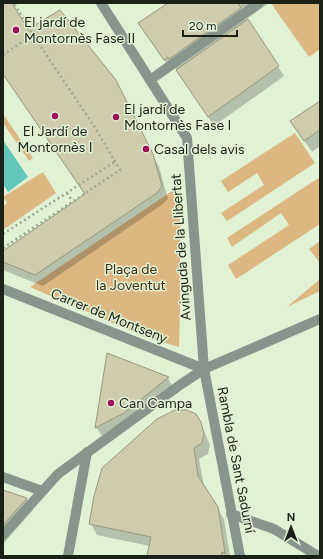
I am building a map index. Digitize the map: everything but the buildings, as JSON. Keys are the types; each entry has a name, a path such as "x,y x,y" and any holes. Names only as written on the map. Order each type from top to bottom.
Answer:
{"street":[{"name":"Avinguda de la Llibertat","path":"101,3 186,138 204,369"},
{"path":"150,80 259,3"},
{"name":"Carrer de Montseny","path":"3,289 204,369"},
{"path":"3,535 58,474 204,369 320,319"},
{"name":"Rambla de Sant Sadurní","path":"204,369 240,556"},
{"path":"68,556 87,452"},
{"path":"3,477 42,491"},
{"path":"231,514 274,529 318,556"}],"path":[{"path":"3,247 120,170 32,35 14,3"},
{"path":"3,55 32,35"},
{"path":"3,234 116,162"},
{"path":"66,193 72,201"}],"green space":[{"path":"274,3 320,3 320,49 309,57 272,5"},
{"path":"3,114 33,158 29,161 3,123"},
{"path":"295,133 315,163 227,221 221,213 264,185 257,173 228,192 221,181"},
{"path":"43,172 56,193 3,230 3,206 7,203 3,197"},
{"path":"320,177 320,224 236,279 228,265 289,225 281,213 232,247 227,238"},
{"name":"Plaça de la Joventut","path":"175,189 180,202 179,347 145,337 30,287"},
{"path":"320,241 320,263 309,249"},
{"path":"320,279 320,291 287,307"}],"water":[{"path":"3,140 28,177 8,192 3,184"}],"place":[{"name":"El jardí de Montornès Fase II","path":"16,30"},
{"name":"El Jardí de Montornès I","path":"55,116"},
{"name":"El jardí de Montornès Fase I","path":"116,117"},
{"name":"Casal dels avis","path":"146,149"},
{"name":"Can Campa","path":"111,403"}]}
